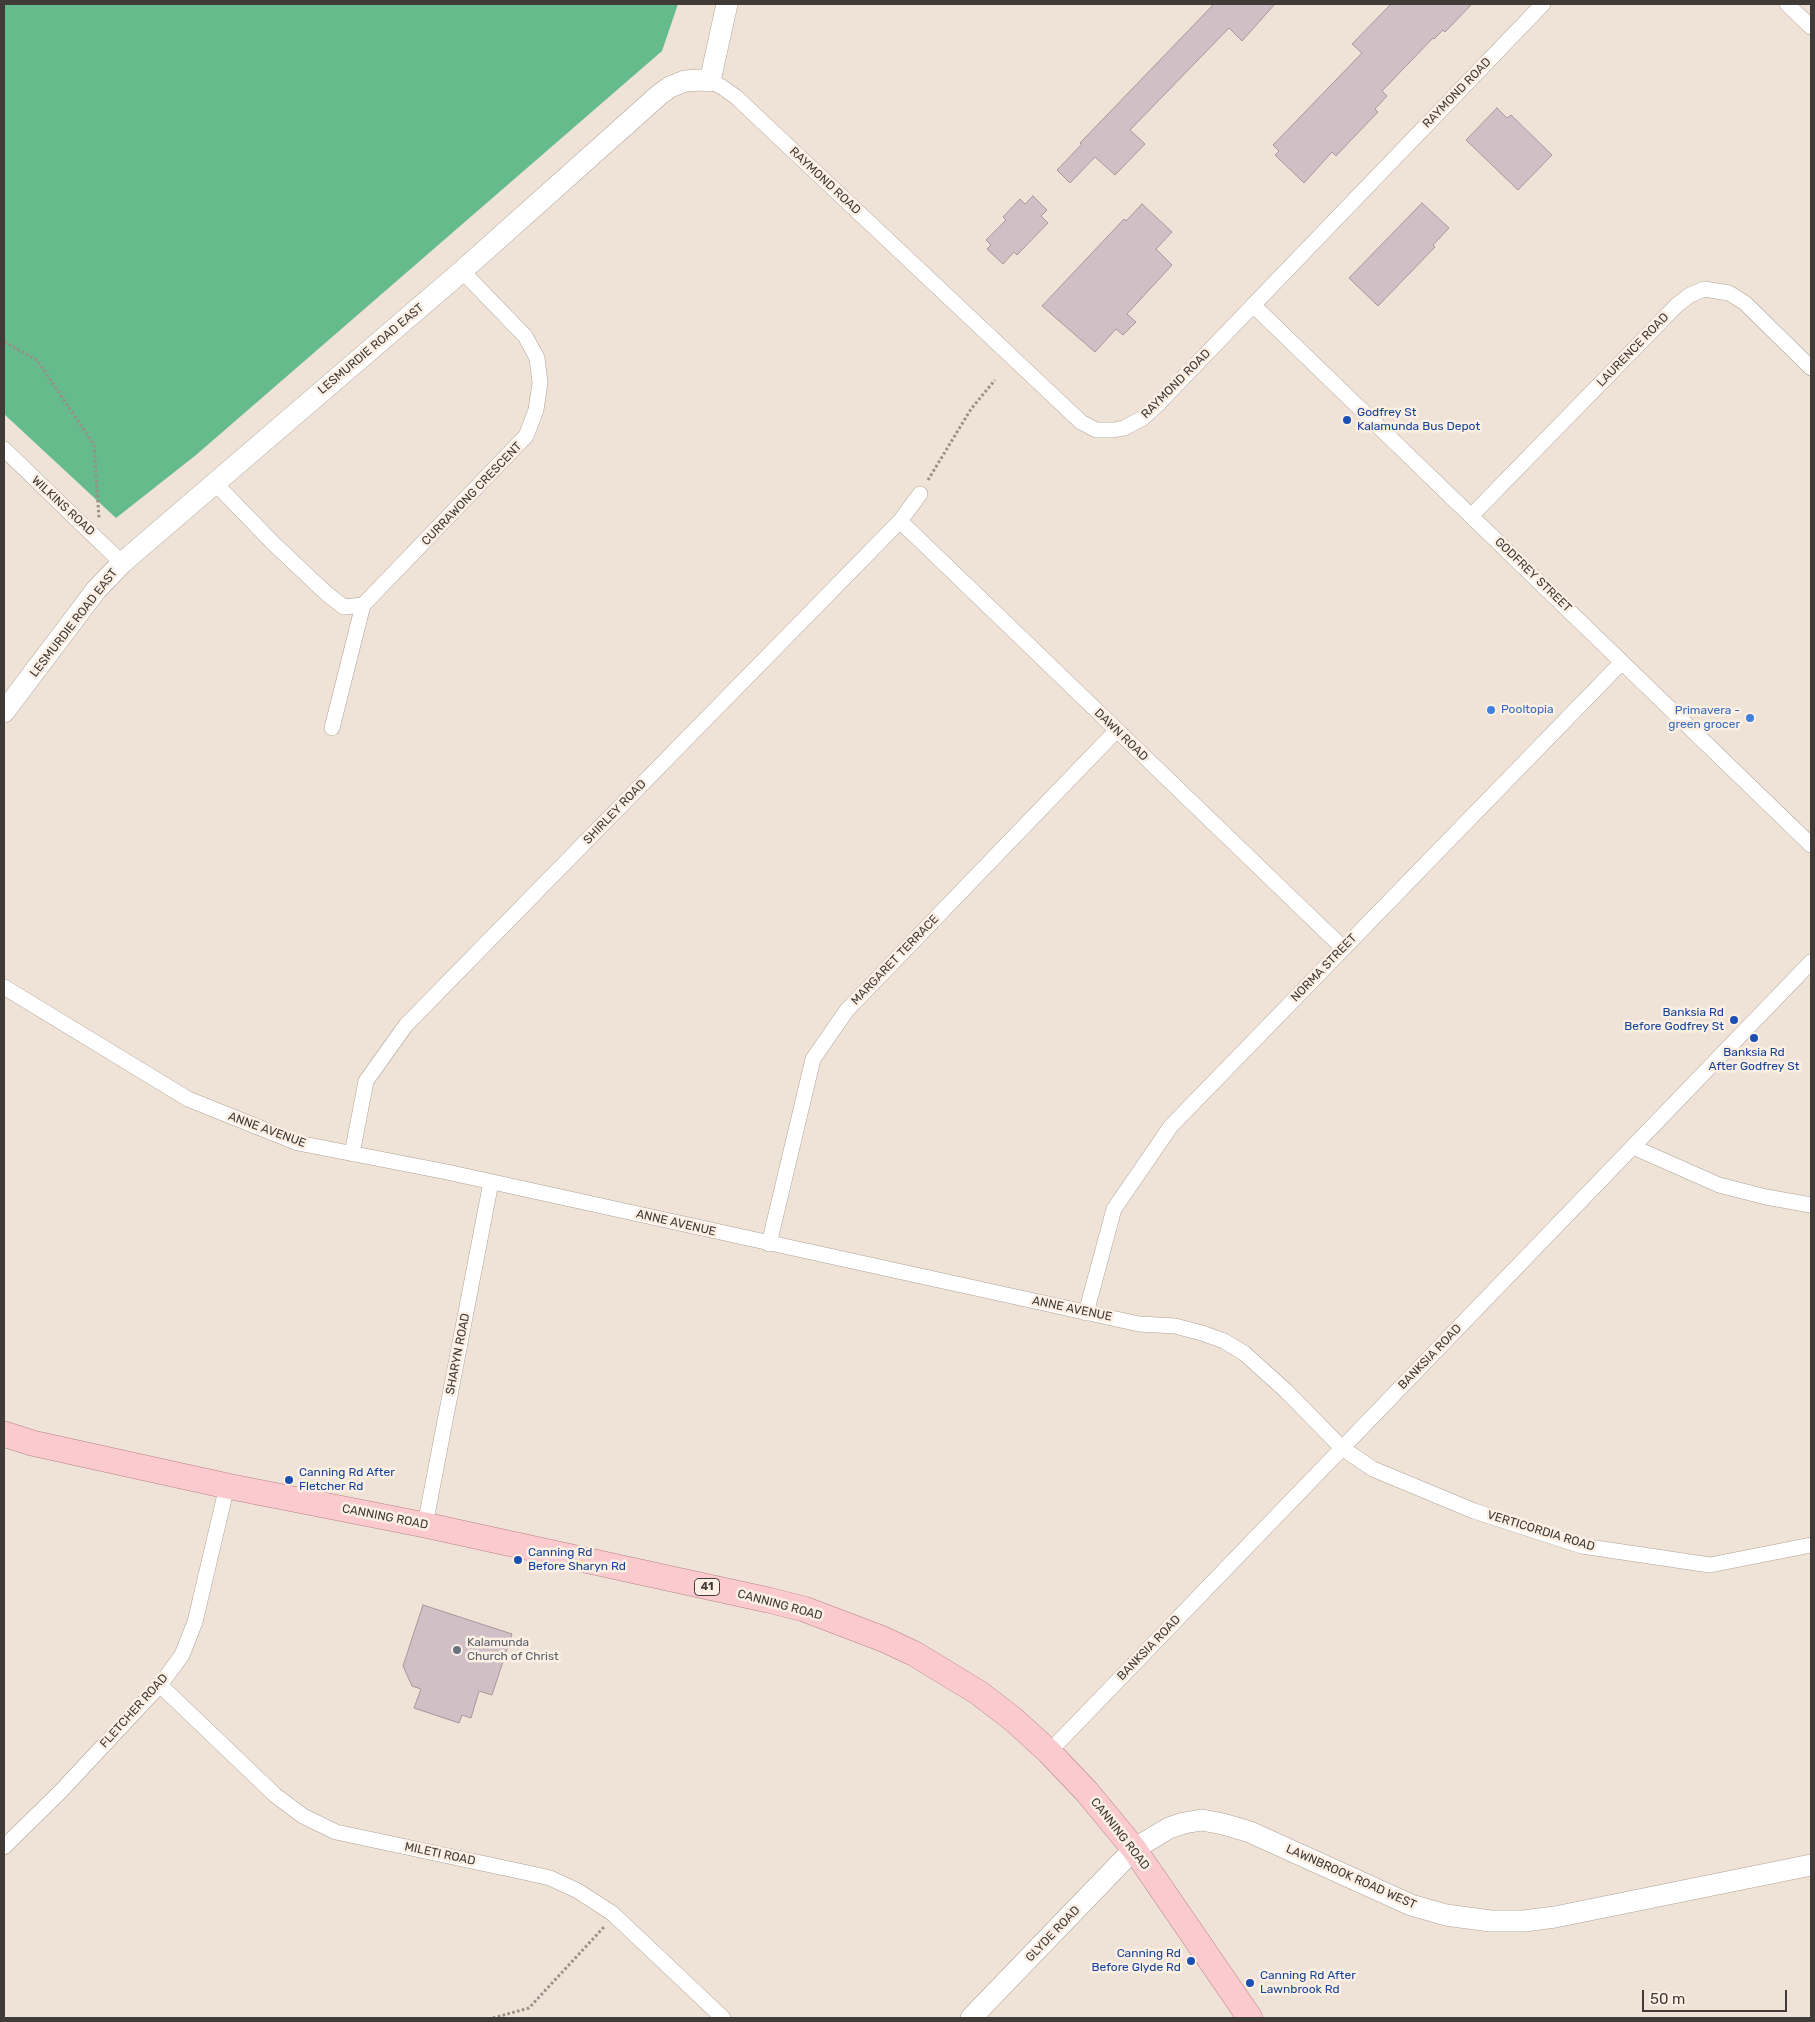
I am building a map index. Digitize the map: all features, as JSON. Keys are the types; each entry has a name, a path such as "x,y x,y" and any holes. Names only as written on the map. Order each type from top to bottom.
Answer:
{"main road":[{"name":"CANNING ROAD","path":"4,1434 227,1486 425,1525 768,1600 836,1620 883,1639 941,1669 1007,1714 1049,1752 1087,1792 1134,1849 1250,2018"}],"street":[{"path":"710,82 727,4"},
{"name":"RAYMOND ROAD","path":"710,82 722,87 736,97 1012,358 1089,428 1114,430 1124,428 1143,418 1543,4"},
{"path":"1787,4 1811,27"},
{"name":"LESMURDIE ROAD EAST","path":"4,712 96,590 122,563 214,482 462,271 666,89 691,80 710,82"},
{"name":"CURRAWONG CRESCENT","path":"363,604 526,436 536,410 540,383 537,358 525,336 462,271"},
{"name":"LAURENCE ROAD","path":"1472,515 1677,305 1690,295 1704,289 1729,293 1745,303 1811,368"},
{"name":"GODFREY STREET","path":"1253,306 1472,515 1811,845"},
{"name":"WILKINS ROAD","path":"4,449 122,563"},
{"path":"214,482 273,543 327,594 344,607 363,604 332,728"},
{"name":"SHIRLEY ROAD","path":"352,1154 366,1081 406,1025 900,521 920,494"},
{"name":"DAWN ROAD","path":"900,521 1343,948"},
{"name":"NORMA STREET","path":"1086,1313 1114,1209 1171,1126 1622,662"},
{"name":"MARGARET TERRACE","path":"769,1244 813,1059 847,1010 1117,730"},
{"name":"BANKSIA ROAD","path":"1049,1752 1811,962"},
{"name":"ANNE AVENUE","path":"4,987 188,1099 298,1144 491,1182 1139,1324 1175,1326 1224,1341 1244,1353 1263,1369 1342,1448"},
{"path":"1632,1147 1719,1185 1766,1197 1811,1205"},
{"name":"SHARYN ROAD","path":"425,1525 491,1182"},
{"name":"VERTICORDIA ROAD","path":"1342,1448 1373,1469 1422,1491 1582,1546 1710,1565 1811,1545"},
{"name":"FLETCHER ROAD","path":"4,1847 60,1792 160,1685 182,1655 196,1622 227,1486"},
{"name":"MILETI ROAD","path":"160,1685 274,1795 303,1816 336,1832 550,1878 595,1900 614,1915 722,2018"},
{"name":"LAWNBROOK ROAD WEST","path":"1134,1849 1170,1828 1184,1823 1202,1820 1223,1824 1250,1832 1411,1905 1446,1915 1490,1921 1524,1921 1555,1917 1811,1865"},
{"name":"GLYDE ROAD","path":"971,2018 1134,1849"}],"path":[{"path":"4,342 37,360 94,445 101,541"},
{"path":"920,494 971,409 995,380"},
{"path":"493,2018 529,2008 614,1915"}],"green space":[{"path":"4,4 678,4 662,51 196,455 116,518 4,414"}],"building":[{"path":"1214,4 1275,4 1242,41 1229,28 1130,130 1145,144 1115,175 1095,157 1070,183 1057,170 1082,144 1080,143"},
{"path":"1391,4 1472,4 1445,32 1443,30 1433,38 1382,91 1387,96 1375,109 1378,112 1336,156 1332,152 1304,183 1275,155 1279,151 1273,145 1362,53 1352,44"},
{"path":"1497,108 1507,118 1511,115 1552,155 1518,190 1466,140"},
{"path":"1033,196 1047,210 1041,216 1048,223 1017,255 1014,252 1003,264 987,249 991,245 986,240 1006,220 1003,217 1020,199 1025,204"},
{"path":"1422,203 1449,228 1433,245 1435,247 1378,306 1349,278"},
{"path":"1142,204 1172,232 1156,249 1172,265 1127,314 1136,322 1123,335 1116,329 1095,352 1042,306 1124,219 1126,221"},
{"name":"Kalamunda Church of Christ","path":"423,1605 512,1634 492,1695 479,1691 471,1718 462,1715 459,1723 414,1708 421,1689 412,1686 403,1666"}],"place":[{"name":"Godfrey St Kalamunda Bus Depot","path":"1347,420"},
{"name":"Pooltopia","path":"1491,710"},
{"name":"Primavera - green grocer","path":"1750,718"},
{"name":"Banksia Rd Before Godfrey St","path":"1734,1020"},
{"name":"Banksia Rd After Godfrey St","path":"1754,1038"},
{"name":"Canning Rd After Fletcher Rd","path":"289,1480"},
{"name":"Canning Rd Before Sharyn Rd","path":"518,1560"},
{"name":"Kalamunda Church of Christ","path":"457,1650"},
{"name":"Canning Rd Before Glyde Rd","path":"1191,1961"},
{"name":"Canning Rd After Lawnbrook Rd","path":"1250,1983"}]}
